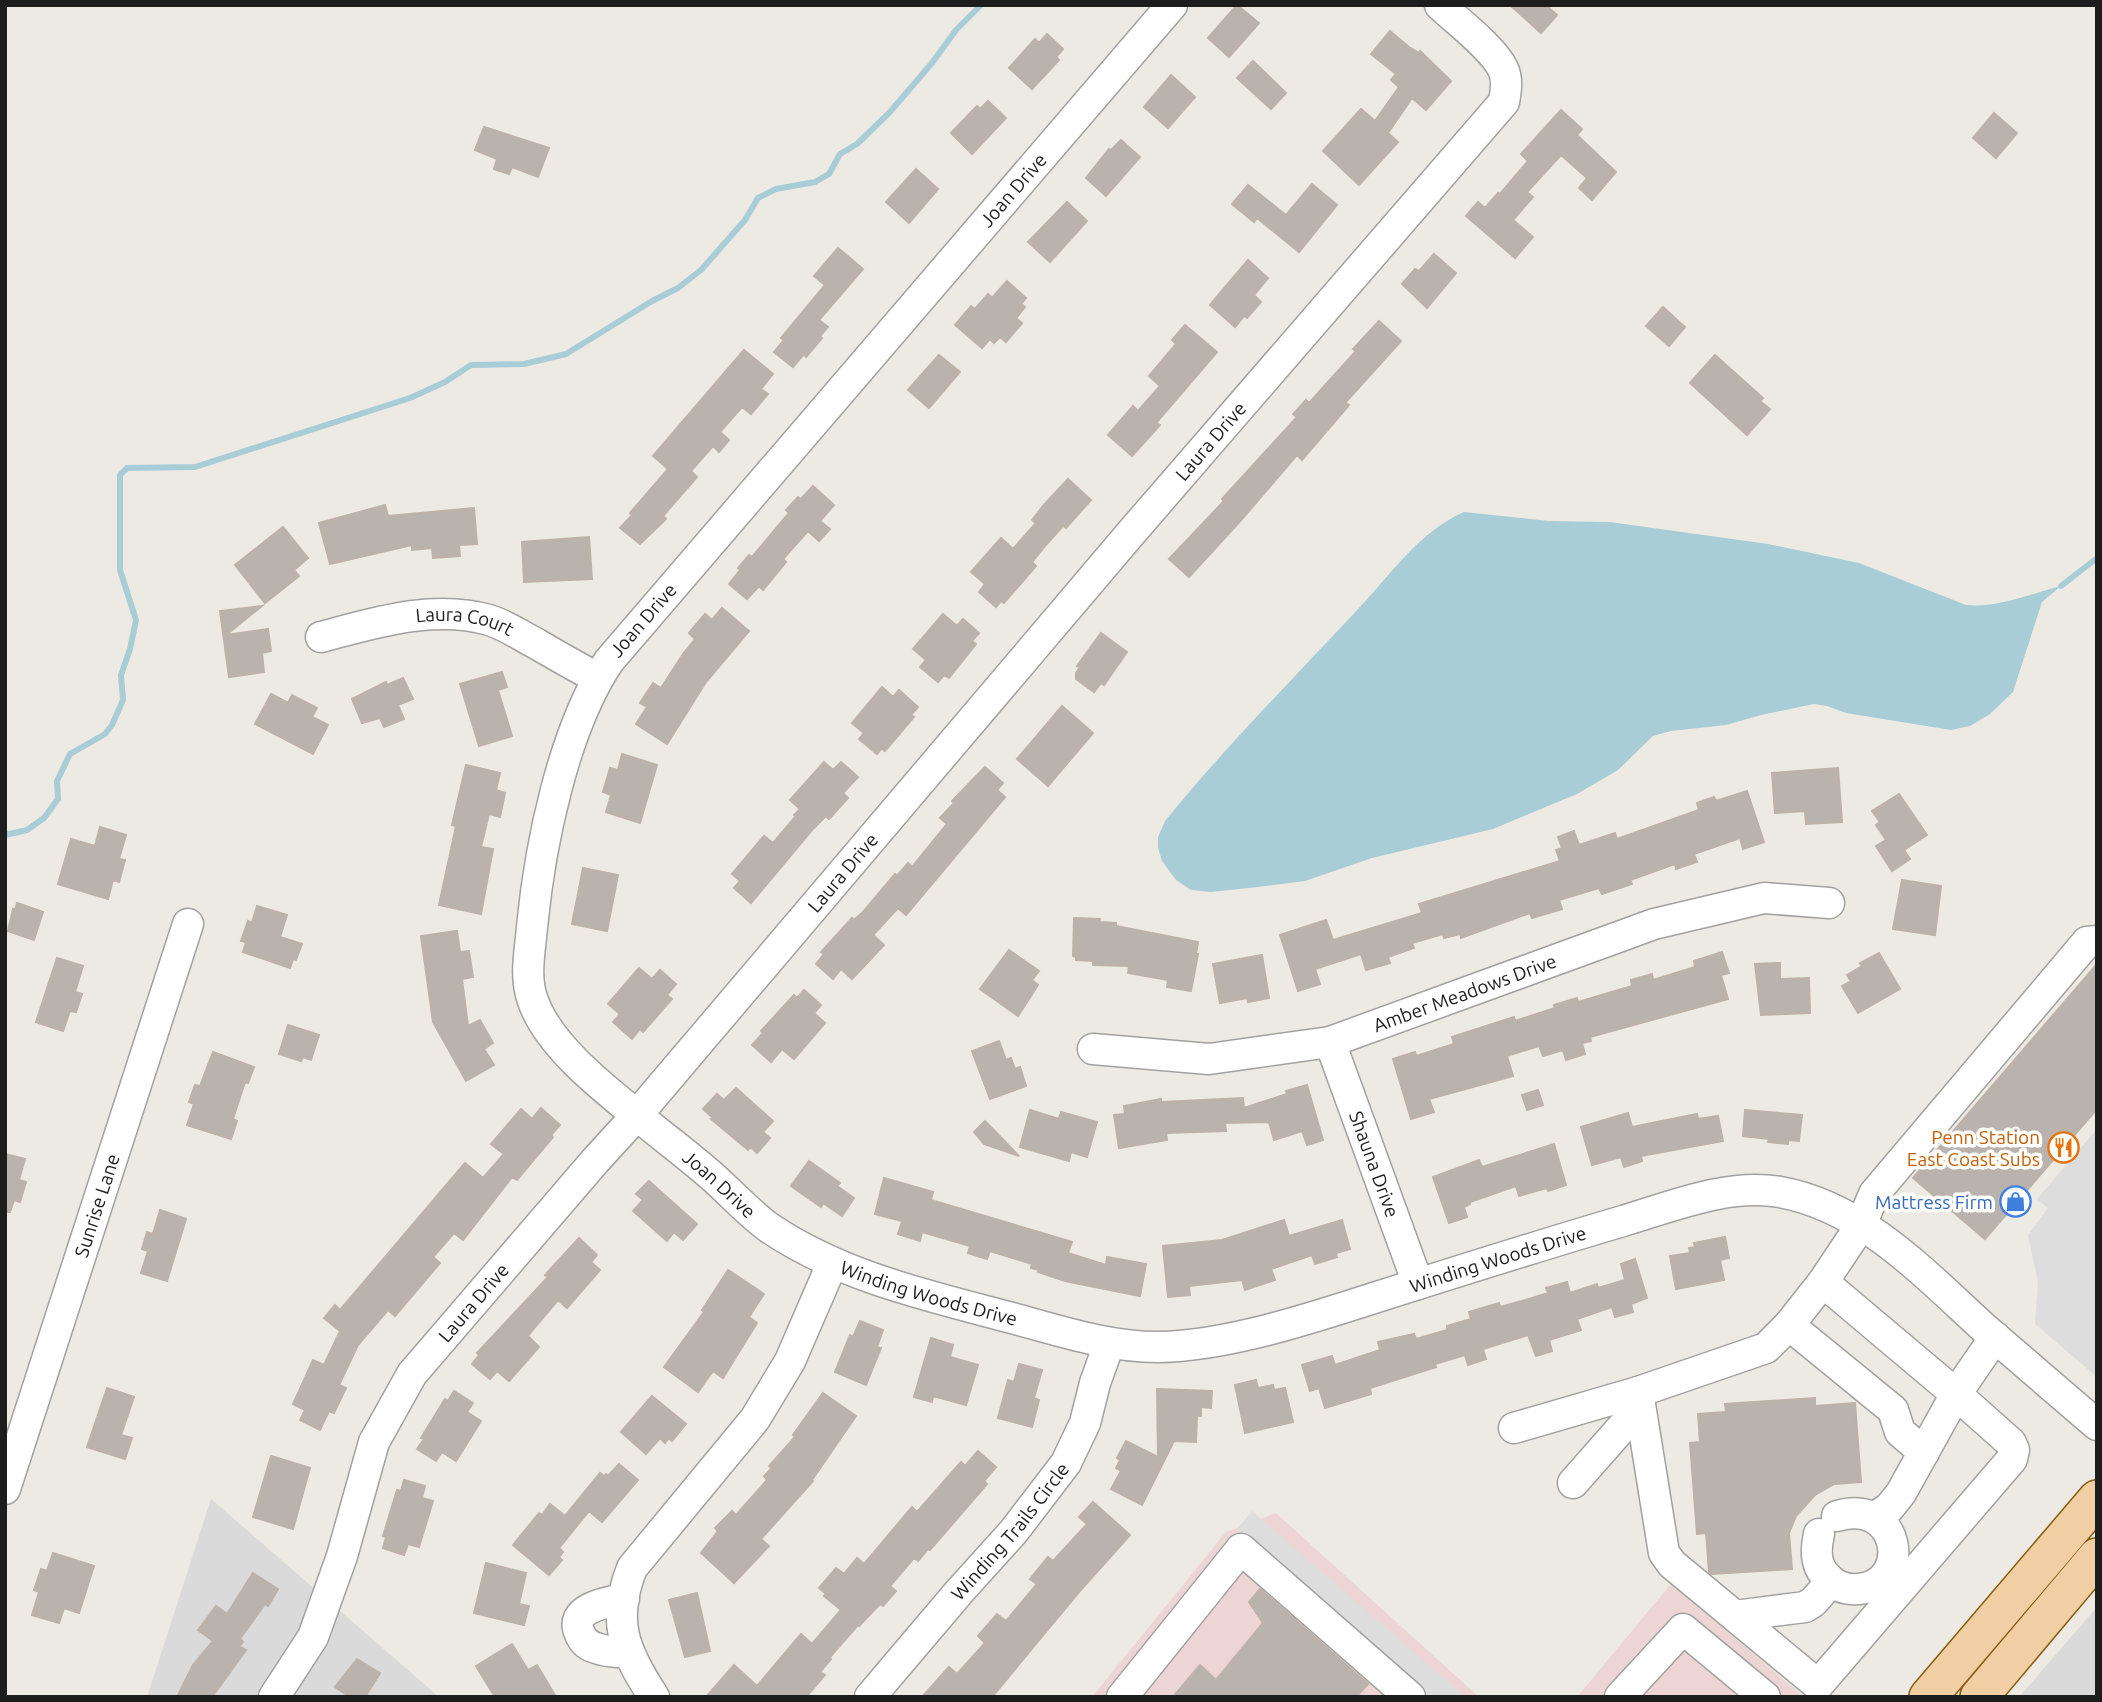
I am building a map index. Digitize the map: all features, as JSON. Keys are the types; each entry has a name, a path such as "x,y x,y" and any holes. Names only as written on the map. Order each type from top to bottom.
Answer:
{"main road":[{"path":"1928,1697 2097,1499"},
{"path":"1979,1697 2097,1557"}],"street":[{"name":"Joan Drive","path":"832,1264 769,1227 637,1115 562,1049 536,1009 527,981 534,905 552,802 586,703 597,678 618,650 1172,5"},
{"name":"Laura Drive","path":"274,1697 313,1637 342,1556 374,1442 412,1374 637,1115 1131,533 1504,102 1506,79 1503,68 1491,52 1440,5"},
{"name":"Laura Court","path":"321,637 382,621 433,614 460,615 489,621 509,629 597,678"},
{"name":"Amber Meadows Drive","path":"1093,1049 1209,1059 1330,1042 1654,924 1764,898 1829,903"},
{"name":"Sunrise Lane","path":"5,1489 188,925"},
{"path":"1514,1428 1639,1399 1766,1348 1789,1325 1823,1282 1861,1226 1874,1194 2087,942 2097,941"},
{"name":"Shauna Drive","path":"1330,1042 1418,1284"},
{"name":"Winding Woods Drive","path":"832,1264 944,1300 1109,1343 1160,1347 1215,1341 1321,1315 1709,1196 1754,1189 1781,1192 1808,1199 1861,1226 1928,1278 2097,1425"},
{"path":"654,1697 629,1653 621,1631 621,1609 632,1568 755,1419 790,1361 832,1264"},
{"path":"1639,1399 1664,1553 1813,1691 1895,1579 2012,1459 2014,1450 2011,1443 1956,1394 1823,1282"},
{"path":"1789,1325 1893,1410 1900,1432 1924,1452"},
{"path":"1874,1517 1889,1508 1901,1493 1956,1394 1996,1337"},
{"name":"Winding Trails Circle","path":"870,1697 958,1592 1014,1531 1066,1463 1085,1423 1109,1343"},
{"path":"1573,1483 1639,1399"},
{"path":"1850,1512 1863,1512 1884,1525 1894,1548 1895,1579 1879,1582 1868,1588 1843,1588 1831,1581 1822,1572 1816,1547 1828,1525 1850,1512"},
{"path":"1122,1697 1241,1549 1396,1692"},
{"path":"1735,1616 1804,1607 1831,1581"},
{"path":"624,1599 597,1604 589,1609 580,1617 577,1629 584,1642 596,1648 629,1653"},
{"path":"1620,1697 1683,1629 1765,1697"}],"shaded area":[{"path":"2097,1129 2097,1377 2035,1324 2038,1282 2028,1235 2048,1208 2037,1199"},
{"path":"211,1499 439,1697 147,1697"},
{"path":"1252,1511 1466,1697 1404,1697 1413,1685 1237,1529"},
{"path":"1276,1513 1479,1697 1092,1697 1226,1532"},
{"path":"1671,1584 1804,1697 1577,1697"},
{"path":"2097,1607 2097,1697 2019,1697"}],"water":[{"path":"1464,512 1549,521 1610,522 1768,544 1859,563 1966,605 2002,602 2061,586 2042,602 2013,692 1990,714 1970,726 1951,730 1846,713 1814,704 1726,725 1671,731 1653,736 1618,770 1577,794 1493,829 1372,858 1305,881 1211,892 1191,890 1176,880 1162,861 1158,848 1158,837 1165,821 1235,740 1407,554 1434,530"}],"building":[{"path":"1237,5 1259,23 1229,57 1208,38"},
{"path":"1510,5 1546,5 1557,15 1541,33"},
{"path":"1390,31 1409,47 1419,53 1420,51 1451,81 1426,110 1412,98 1388,133 1398,142 1359,185 1323,151 1361,109 1375,121 1399,87 1391,80 1396,74 1371,54"},
{"path":"1047,34 1063,49 1056,57 1059,60 1032,89 1009,68 1035,39 1039,43"},
{"path":"1253,61 1286,93 1271,109 1237,78"},
{"path":"1171,75 1195,97 1168,128 1144,107"},
{"path":"988,101 1006,118 972,154 951,133 977,106 980,109"},
{"path":"1561,110 1582,129 1577,135 1616,172 1592,200 1579,188 1587,178 1561,155 1527,192 1533,197 1513,220 1533,237 1515,258 1466,216 1478,202 1485,208 1500,194 1528,161 1521,154"},
{"path":"1994,113 2017,133 1996,158 1973,138"},
{"path":"484,127 549,148 538,177 512,167 509,174 494,169 497,159 475,150"},
{"path":"1121,140 1140,157 1106,196 1086,178 1109,149"},
{"path":"916,169 938,189 909,223 886,202"},
{"path":"1312,184 1337,205 1299,252 1257,218 1254,222 1232,204 1248,185 1286,215"},
{"path":"1067,202 1087,221 1050,262 1028,242"},
{"path":"838,248 863,269 819,320 828,327 820,336 822,338 806,357 804,354 793,367 774,352 784,340 781,338 825,285 814,276"},
{"path":"1434,254 1456,273 1427,308 1402,284 1415,269 1419,271"},
{"path":"1248,260 1268,278 1254,295 1261,302 1235,327 1210,305"},
{"path":"1007,281 1026,298 1021,304 1025,307 1016,318 1022,323 1006,342 1000,337 994,343 990,339 982,348 955,325 971,306 975,309 988,294 992,298"},
{"path":"1663,307 1685,327 1669,346 1646,326"},
{"path":"1379,321 1401,341 1345,403 1349,405 1302,460 1297,455 1189,577 1169,559 1297,417 1293,414 1306,400 1309,403"},
{"path":"1185,325 1217,352 1156,423 1160,425 1132,456 1108,435 1133,406 1138,411 1160,386 1149,376 1176,344 1172,340"},
{"path":"744,350 773,374 761,389 768,394 751,414 742,407 720,432 729,440 719,452 713,446 691,471 697,477 663,516 666,519 640,544 620,528 668,469 653,456"},
{"path":"939,355 960,372 929,408 908,390"},
{"path":"1715,355 1763,398 1760,401 1770,409 1747,435 1690,383"},
{"path":"1068,479 1091,500 1066,528 1063,526 1045,546 1032,562 1036,566 1004,603 1001,601 996,607 979,592 985,584 971,572 1001,538 1013,549 1036,523 1032,520 1043,506"},
{"path":"813,486 834,505 820,521 830,529 819,541 808,531 783,559 786,562 763,590 759,586 747,599 729,584 740,570 738,568 749,555 752,557 789,513 786,510"},
{"path":"385,505 388,516 474,508 477,544 459,545 460,556 433,558 432,548 412,550 412,545 330,564 319,523"},
{"path":"283,527 308,558 294,570 299,576 265,603 235,565"},
{"path":"589,537 592,579 524,582 522,542"},
{"path":"262,606 226,635 268,629 271,651 262,653 264,672 229,677 220,611"},
{"path":"722,608 749,631 706,682 667,744 636,724 647,707 640,703 653,683 661,688 695,639 689,633 705,614 712,620"},
{"path":"943,614 957,626 963,619 979,633 972,641 976,644 949,678 944,675 938,682 920,667 926,660 913,649"},
{"path":"1101,633 1127,652 1104,685 1101,683 1094,692 1076,679 1076,673 1080,667 1077,666"},
{"path":"502,672 507,687 498,690 512,736 479,746 460,684"},
{"path":"403,678 413,699 398,705 404,719 384,727 380,718 362,723 352,699 386,682 387,685"},
{"path":"882,687 893,697 899,690 918,707 911,715 914,717 885,751 882,748 877,754 859,739 864,733 852,723"},
{"path":"271,694 288,703 292,695 317,708 312,717 328,725 313,754 255,724"},
{"path":"1062,706 1093,733 1048,786 1017,759"},
{"path":"622,754 657,765 640,823 606,812 611,795 603,792 610,768 618,770"},
{"path":"824,762 833,770 841,762 858,777 843,793 848,798 829,819 826,816 812,830 751,903 734,888 740,881 732,874 764,836 773,843 796,816 794,815 800,809 790,800"},
{"path":"466,765 500,773 496,790 505,793 500,817 489,814 481,847 493,849 481,914 439,905 456,826 452,825"},
{"path":"985,767 1003,783 997,790 1005,797 906,915 898,908 873,935 884,945 852,979 841,969 833,979 816,964 824,954 821,952 852,918 854,920 863,912 895,874 897,876 908,863 912,867 947,824 940,818 954,803 952,801"},
{"path":"1838,768 1842,822 1806,824 1805,811 1775,813 1772,773"},
{"path":"1747,791 1764,842 1743,849 1740,838 1694,854 1697,862 1676,869 1675,864 1630,880 1632,884 1602,894 1599,888 1559,900 1562,909 1532,918 1530,913 1461,938 1460,934 1444,938 1443,934 1412,943 1414,948 1388,957 1390,963 1366,970 1361,954 1315,969 1320,984 1298,991 1280,935 1326,920 1333,940 1422,913 1419,904 1560,861 1556,850 1562,848 1558,837 1574,831 1579,845 1615,833 1617,839 1699,810 1697,803 1714,797 1716,801"},
{"path":"1899,794 1927,835 1904,850 1910,859 1892,871 1876,846 1886,840 1876,825 1880,822 1872,811"},
{"path":"100,827 126,835 119,859 125,860 119,882 113,880 108,899 58,884 71,839 95,846"},
{"path":"583,868 618,875 607,931 572,924"},
{"path":"1902,880 1941,886 1935,935 1893,929"},
{"path":"17,903 43,912 34,940 8,931"},
{"path":"257,906 287,915 280,937 302,944 290,968 243,952 246,942 241,941 248,921 252,923"},
{"path":"1074,918 1100,919 1099,922 1116,923 1116,926 1198,942 1191,991 1167,987 1168,980 1128,973 1129,966 1093,965 1093,961 1076,960 1073,956"},
{"path":"457,931 460,952 469,951 473,977 462,979 468,1026 480,1020 493,1043 484,1049 494,1065 466,1081 433,1022 421,936"},
{"path":"1009,950 1039,971 1032,980 1038,985 1018,1016 980,989"},
{"path":"1722,952 1729,973 1721,975 1728,999 1590,1037 1591,1041 1582,1043 1585,1054 1566,1060 1563,1050 1543,1056 1539,1046 1507,1056 1513,1076 1429,1099 1434,1112 1411,1119 1393,1059 1415,1052 1416,1056 1454,1044 1452,1037 1514,1017 1515,1021 1577,998 1578,1002 1632,986 1631,980 1652,974 1653,980 1695,967 1694,961"},
{"path":"1879,953 1900,989 1858,1013 1842,986 1851,981 1847,975 1862,966 1860,963"},
{"path":"1262,955 1269,998 1248,1002 1247,998 1220,1003 1213,964"},
{"path":"57,958 83,966 75,992 82,994 76,1012 70,1011 63,1031 36,1022"},
{"path":"1780,963 1780,979 1809,978 1810,1013 1761,1015 1755,964"},
{"path":"2097,964 2097,1109 1985,1239 1913,1178"},
{"path":"639,968 652,979 660,970 676,984 667,995 672,999 643,1032 640,1029 632,1039 613,1022 620,1014 608,1004"},
{"path":"804,990 821,1005 814,1013 825,1023 794,1059 782,1049 771,1062 752,1045 763,1033 761,1031 794,995 797,998"},
{"path":"288,1025 319,1035 311,1060 303,1057 301,1061 279,1054"},
{"path":"999,1041 1006,1060 1011,1058 1015,1069 1020,1067 1026,1086 990,1099 972,1051"},
{"path":"213,1052 254,1067 248,1083 245,1082 233,1119 237,1121 231,1139 187,1125 194,1104 189,1102 195,1085 200,1086"},
{"path":"1307,1085 1323,1140 1307,1145 1302,1131 1274,1140 1269,1122 1225,1123 1226,1131 1166,1133 1167,1140 1119,1148 1114,1115 1125,1114 1124,1106 1161,1099 1161,1102 1243,1098 1244,1108"},
{"path":"736,1088 773,1121 763,1132 770,1138 757,1153 751,1147 748,1150 703,1109 717,1094 724,1100"},
{"path":"1538,1090 1543,1105 1527,1110 1522,1095"},
{"path":"541,1108 560,1125 551,1135 553,1137 517,1180 512,1177 463,1240 454,1233 433,1257 440,1263 395,1316 388,1310 358,1345 339,1385 346,1388 334,1413 329,1411 320,1430 300,1420 305,1410 293,1404 313,1360 324,1365 340,1331 324,1318 335,1305 340,1310 465,1163 483,1178 504,1154 491,1144 521,1109 532,1119"},
{"path":"1030,1110 1059,1119 1061,1112 1097,1122 1087,1157 1071,1152 1069,1161 1020,1147"},
{"path":"1745,1110 1802,1115 1799,1141 1788,1140 1788,1144 1743,1136"},
{"path":"1628,1113 1632,1127 1697,1114 1698,1119 1718,1116 1723,1141 1641,1156 1642,1161 1624,1167 1621,1157 1592,1165 1581,1127"},
{"path":"985,1121 1019,1156 984,1144 974,1132"},
{"path":"1554,1144 1566,1185 1519,1196 1516,1186 1470,1202 1464,1207 1467,1217 1449,1223 1433,1177 1479,1160 1482,1167"},
{"path":"5,1154 25,1159 19,1180 26,1182 20,1202 14,1200 10,1212 5,1212"},
{"path":"809,1161 840,1183 837,1186 854,1198 842,1216 823,1203 821,1207 791,1186"},
{"path":"884,1178 933,1192 931,1200 1072,1242 1068,1253 1106,1265 1107,1257 1146,1264 1140,1296 1065,1281 1038,1272 1039,1270 1031,1268 1032,1264 990,1251 987,1259 968,1253 970,1246 922,1232 920,1241 898,1234 902,1221 875,1214"},
{"path":"649,1181 697,1224 683,1240 674,1232 667,1241 633,1211 643,1200 636,1194"},
{"path":"160,1210 186,1219 167,1281 141,1273 148,1251 142,1249 147,1232 153,1234"},
{"path":"1284,1220 1289,1236 1342,1220 1350,1249 1336,1253 1337,1257 1315,1264 1312,1255 1271,1269 1275,1280 1245,1290 1242,1280 1189,1286 1190,1295 1168,1297 1163,1246 1222,1240"},
{"path":"1725,1237 1729,1258 1720,1260 1724,1280 1676,1289 1670,1256 1690,1253 1689,1248 1695,1247 1694,1243"},
{"path":"579,1238 597,1255 591,1262 600,1270 567,1308 558,1300 536,1326 528,1336 539,1347 509,1381 497,1371 490,1379 472,1364 479,1355 477,1353 548,1277 545,1275"},
{"path":"1635,1259 1647,1298 1631,1304 1633,1312 1615,1317 1612,1307 1577,1319 1581,1330 1549,1340 1552,1351 1536,1356 1528,1335 1483,1349 1486,1359 1468,1365 1465,1355 1435,1364 1436,1367 1370,1388 1371,1394 1325,1408 1319,1388 1310,1391 1302,1365 1332,1356 1335,1365 1380,1350 1378,1342 1414,1334 1416,1339 1447,1330 1447,1326 1471,1319 1469,1312 1499,1303 1500,1307 1532,1298 1548,1293 1546,1288 1567,1282 1570,1293 1597,1284 1598,1288 1625,1280 1621,1264"},
{"path":"728,1270 764,1294 749,1317 757,1323 723,1378 713,1371 698,1392 664,1367 704,1312 702,1310"},
{"path":"860,1321 883,1330 877,1347 881,1348 866,1385 835,1372 850,1335 853,1337"},
{"path":"931,1338 953,1345 950,1357 978,1365 966,1405 933,1396 932,1402 914,1397"},
{"path":"1019,1364 1042,1370 1034,1398 1039,1400 1032,1427 998,1418 1008,1380 1014,1382"},
{"path":"1256,1380 1258,1388 1273,1385 1274,1390 1285,1388 1293,1422 1245,1433 1235,1385"},
{"path":"107,1388 134,1397 121,1435 132,1438 125,1459 87,1447"},
{"path":"1157,1389 1212,1391 1211,1408 1201,1407 1201,1416 1197,1416 1196,1442 1174,1441 1142,1505 1111,1489 1121,1471 1116,1468 1120,1460 1117,1458 1126,1441 1158,1457"},
{"path":"454,1391 473,1403 467,1412 481,1421 456,1461 442,1452 436,1461 417,1449 445,1399 448,1401"},
{"path":"823,1393 856,1416 813,1481 761,1539 769,1546 734,1583 701,1553 718,1531 715,1528 732,1511 736,1515 767,1480 764,1476 772,1468 769,1466 795,1437 793,1435"},
{"path":"652,1396 686,1424 672,1441 669,1438 665,1443 660,1438 646,1454 621,1432"},
{"path":"1815,1398 1815,1406 1855,1403 1861,1482 1834,1484 1815,1495 1796,1516 1789,1533 1792,1569 1712,1574 1709,1572 1706,1533 1697,1534 1690,1443 1700,1442 1698,1414 1726,1412 1725,1404"},
{"path":"978,1451 996,1467 984,1481 987,1484 930,1550 918,1561 914,1558 890,1586 896,1591 883,1606 880,1604 858,1625 830,1657 820,1672 825,1675 806,1697 706,1697 734,1665 757,1686 801,1634 812,1644 841,1610 824,1596 826,1594 819,1588 836,1568 844,1574 857,1558 864,1564 912,1507 917,1512 961,1462 965,1466"},
{"path":"271,1456 310,1468 293,1529 253,1517"},
{"path":"619,1464 638,1480 602,1522 589,1511 559,1548 563,1552 559,1557 562,1560 549,1575 513,1545 539,1513 542,1515 550,1504 565,1516 600,1473 608,1476"},
{"path":"404,1480 425,1486 422,1498 433,1501 419,1547 408,1544 404,1555 383,1548 386,1537 383,1536 397,1490 401,1491"},
{"path":"1093,1502 1130,1535 992,1697 922,1697 949,1667 957,1674 985,1643 978,1636 997,1614 1006,1621 1037,1584 1030,1579 1048,1557 1053,1561 1087,1524 1079,1517"},
{"path":"53,1553 94,1566 79,1613 64,1608 59,1623 32,1615 39,1592 34,1590 41,1569 47,1571"},
{"path":"486,1563 526,1573 519,1604 529,1606 524,1625 474,1613"},
{"path":"253,1573 278,1589 268,1606 265,1604 240,1639 243,1642 239,1646 246,1650 212,1697 177,1697 193,1665 213,1641 198,1630 216,1606 227,1614"},
{"path":"1260,1589 1368,1684 1356,1697 1173,1697 1200,1665 1216,1680 1263,1623 1249,1602"},
{"path":"697,1593 710,1651 685,1657 669,1600"},
{"path":"512,1644 528,1670 537,1665 556,1697 495,1697 476,1666"},
{"path":"357,1659 380,1673 365,1697 350,1697 335,1687"}],"waterway":[{"path":"5,835 27,830 44,818 58,799 57,781 70,754 105,734 123,700 121,675 136,620 120,570 120,475 127,468 195,467 410,398 445,382 471,365 524,364 566,354 678,288 701,270 745,220 758,198 776,189 815,182 829,174 840,154 857,144 889,113 956,30 981,5"},
{"path":"2061,586 2097,558"}],"place":[{"name":"Penn Station East Coast Subs","path":"2063,1148"},
{"name":"Mattress Firm","path":"2016,1202"}]}
